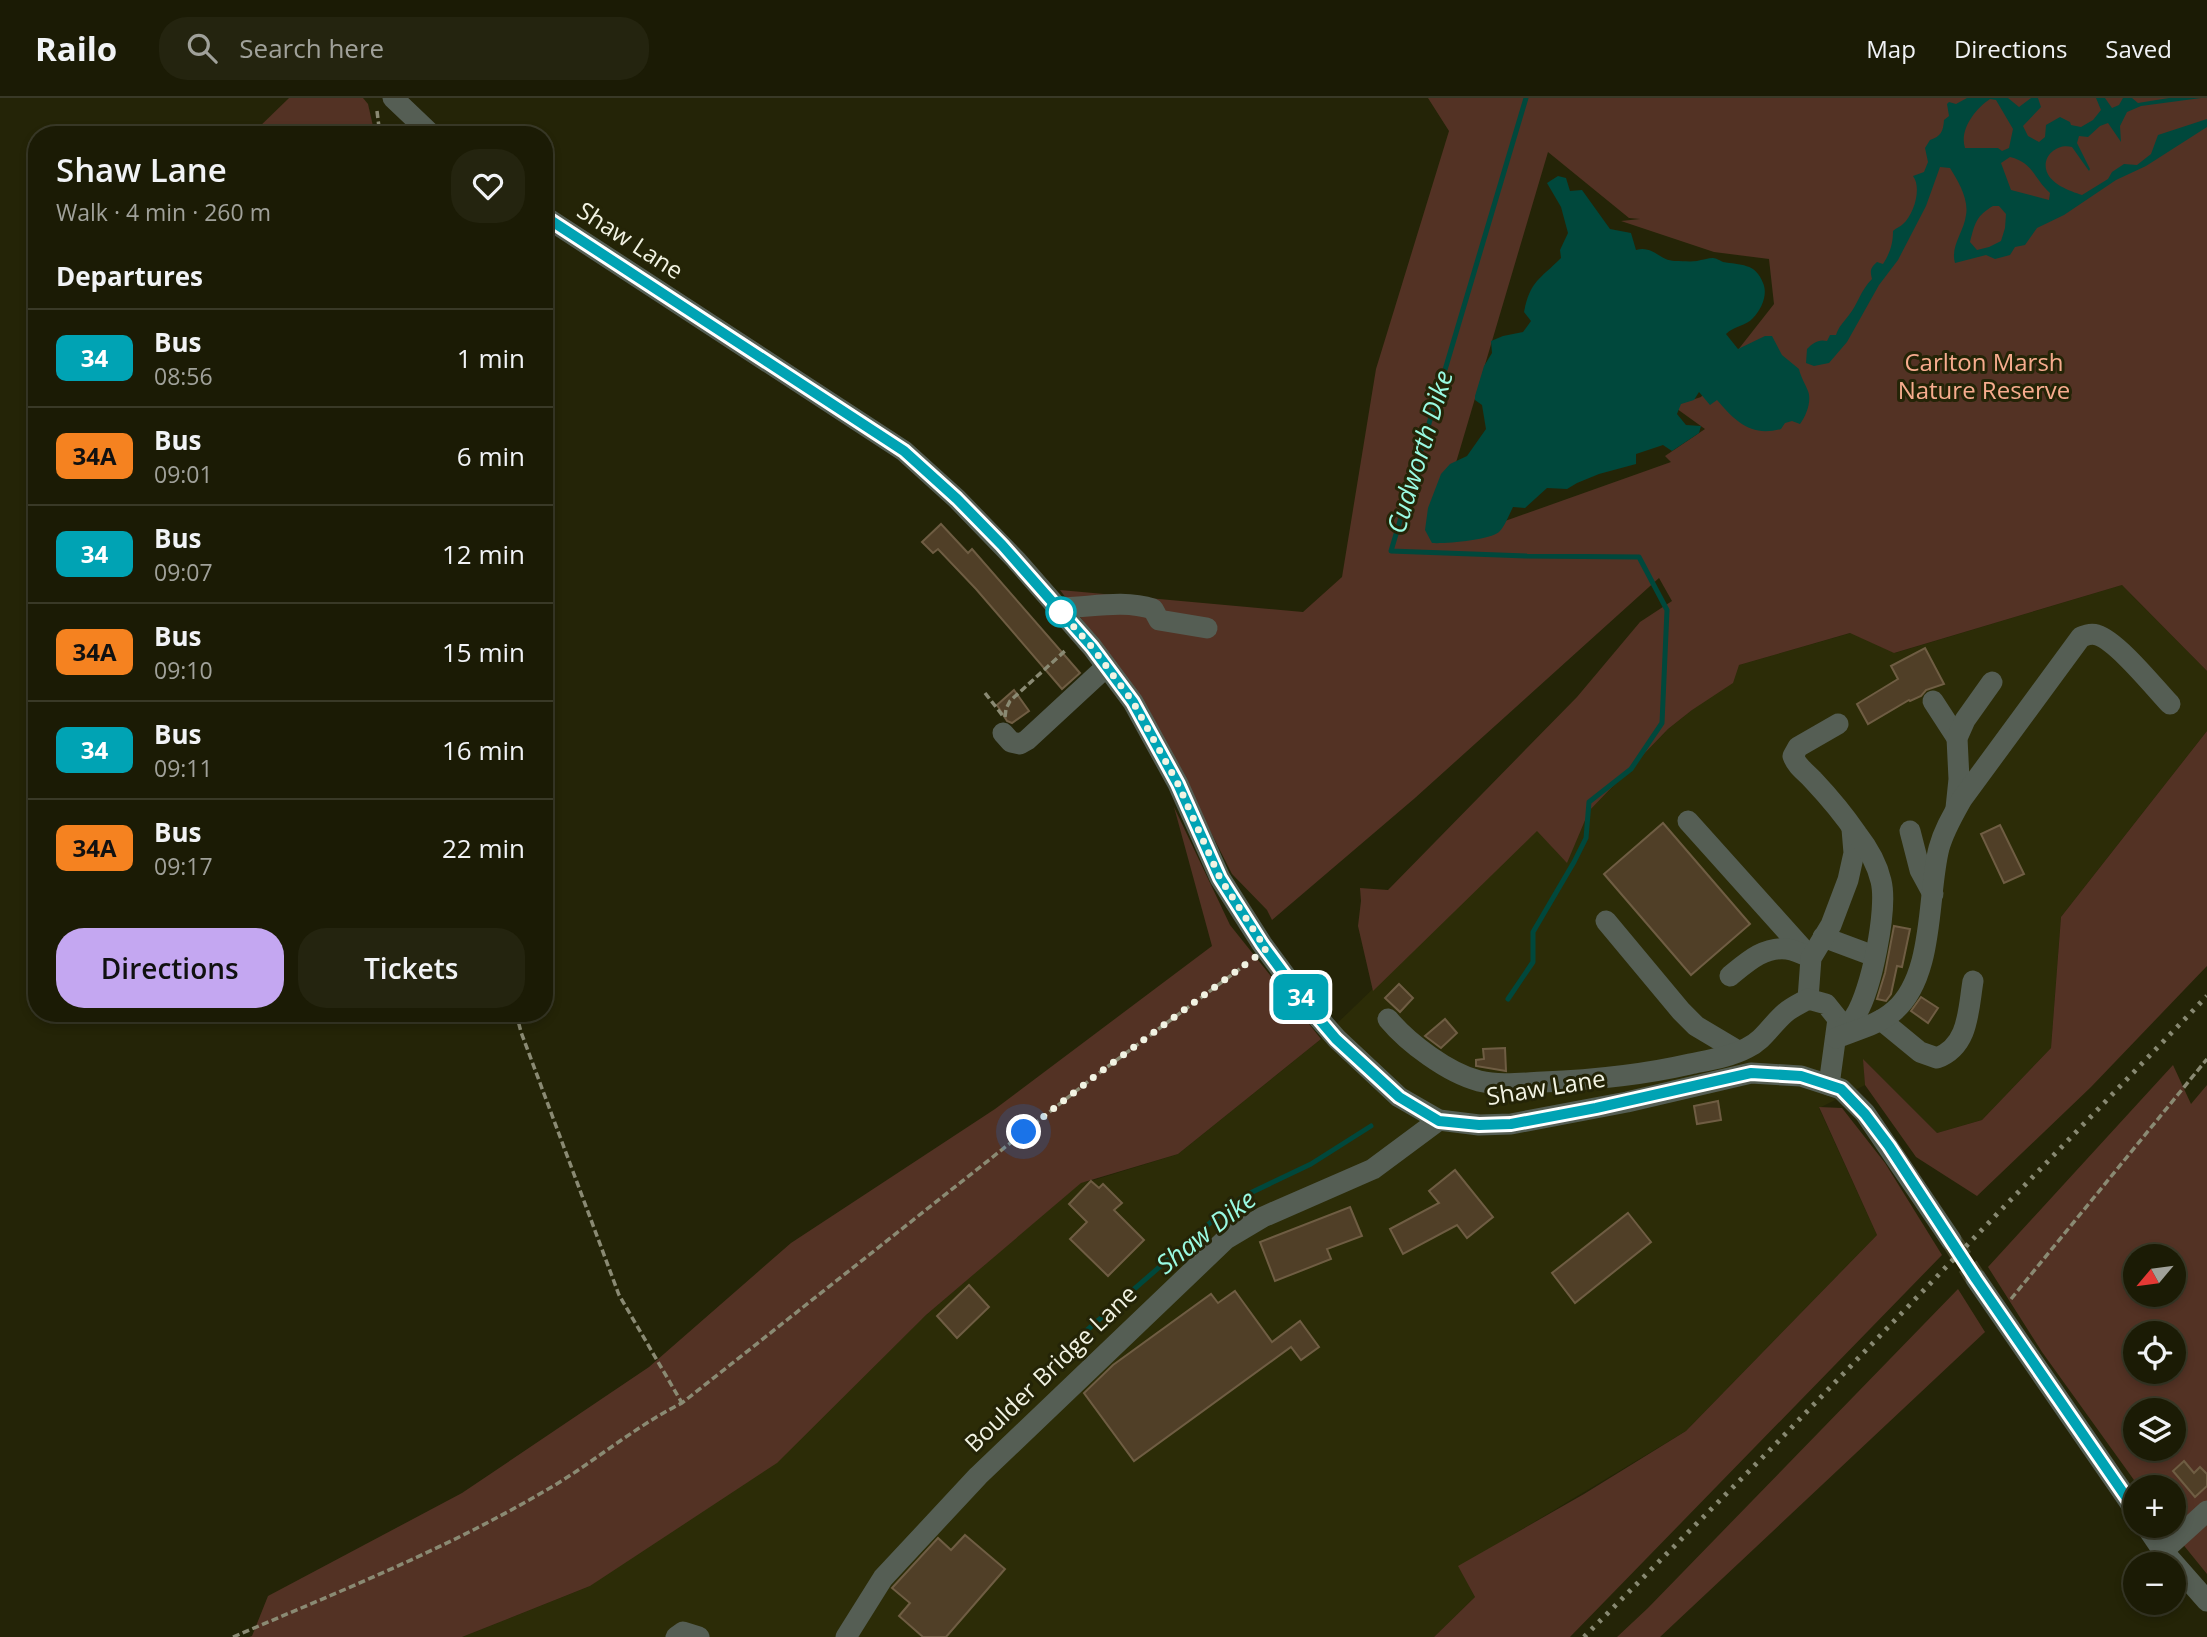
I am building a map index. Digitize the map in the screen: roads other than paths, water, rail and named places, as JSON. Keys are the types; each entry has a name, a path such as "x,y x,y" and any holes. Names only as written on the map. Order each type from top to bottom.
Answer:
{"street":[{"path":"385,103 419,126"},
{"name":"Shaw Lane","path":"553,222 904,451 1016,560 1082,636 1133,702 1178,784 1220,878 1266,949 1336,1039 1399,1097 1439,1121 1479,1125 1511,1124 1627,1102 1751,1073 1801,1076 1841,1089 1865,1114 1951,1240"},
{"path":"1057,608 1104,604 1143,606 1153,609 1159,620 1207,628"},
{"path":"1836,1038 1881,1020 1896,1010 1909,992 1918,971 1931,921 1939,846 1946,827 2081,637 2096,634 2110,642 2170,704"},
{"path":"1004,726 1011,742 1020,744 1027,740 1106,667"},
{"path":"1956,810 1959,779 1957,738 1965,720 1992,682"},
{"path":"1933,701 1957,738"},
{"path":"1836,1038 1855,1015 1863,998 1884,902 1882,882 1875,861 1852,827 1815,781 1797,765 1793,756 1798,747 1838,724"},
{"path":"1688,821 1811,958"},
{"path":"1808,999 1811,958 1830,925 1849,880 1854,853 1852,827"},
{"path":"1910,831 1920,870 1933,894"},
{"path":"1606,921 1696,1026 1738,1051"},
{"path":"1823,937 1874,957"},
{"path":"1730,976 1753,957 1768,951 1787,949 1811,958"},
{"path":"1881,1020 1920,1052 1937,1058 1948,1054 1963,1036 1973,981"},
{"path":"1388,1019 1408,1039 1439,1061 1470,1078 1502,1084 1570,1081 1630,1076 1707,1061 1738,1051 1762,1039 1785,1013 1808,999 1826,1004 1838,1019 1829,1085"},
{"name":"Boulder Bridge Lane","path":"846,1637 883,1578 978,1476 1226,1238 1263,1217 1373,1169 1439,1121"},
{"path":"1976,1279 2123,1493"},
{"path":"2163,1551 2207,1511"},
{"path":"2154,1538 2207,1601"},
{"path":"676,1637 684,1632 699,1637"}],"water":[{"path":"1967,98 2008,98 2019,107 2031,98 2038,98 2041,107 2023,126 2028,136 2039,142 2045,137 2046,125 2060,117 2071,125 2081,127 2093,120 2101,110 2096,98 2105,98 2112,108 2119,105 2123,98 2132,98 2138,103 2169,98 2201,98 2141,106 2127,112 2120,126 2121,142 2108,123 2100,126 2088,137 2079,136 2077,143 2089,171 2072,147 2057,148 2049,154 2046,169 2051,179 2082,195 2108,179 2112,172 2124,164 2137,165 2151,154 2158,135 2207,119 2207,127 2146,166 2116,180 2064,215 2037,228 2025,245 2015,247 2010,255 1995,259 1986,255 1955,263 1954,251 1967,209 1962,190 1950,168 1940,167 1926,206 1898,260 1879,285 1847,342 1829,363 1814,366 1806,363 1807,349 1816,342 1827,341 1830,335 1836,335 1872,279 1873,266 1877,262 1883,264 1892,244 1893,231 1907,220 1913,208 1917,187 1913,176 1924,172 1928,162 1925,148 1930,140 1942,131 1944,120 1949,116 1947,104 1956,104","holes":["1990,99 1996,100 2013,129 2009,148 2002,151 1998,148 1965,148 1966,127 1979,108","2010,157 2024,163 2050,193 2049,200 2011,190 2001,163","1993,206 1999,206 2006,214 2005,228 2001,241 1977,250 1970,242 1977,221"]},
{"path":"1558,176 1566,178 1570,191 1582,190 1610,229 1631,233 1636,250 1652,251 1665,259 1675,261 1714,258 1752,268 1760,276 1764,287 1761,306 1750,321 1726,334 1738,349 1765,336 1772,336 1782,355 1799,369 1809,395 1808,408 1800,424 1792,421 1785,423 1781,429 1761,431 1745,426 1717,400 1710,405 1699,392 1694,400 1681,404 1677,414 1686,425 1701,426 1699,433 1672,451 1663,445 1636,454 1636,464 1599,474 1567,489 1547,488 1525,508 1513,507 1503,527 1494,535 1467,541 1432,543 1425,530 1428,508 1441,474 1450,464 1467,456 1486,429 1482,405 1475,400 1475,396 1484,366 1492,353 1491,341 1523,332 1531,321 1524,312 1529,293 1537,281 1561,258 1560,250 1568,233 1561,207 1547,183"}],"waterway":[{"name":"Cudworth Dike","path":"1508,999 1533,962 1533,932 1586,838 1589,802 1631,769 1662,723 1667,610 1639,557 1391,551 1526,98"},
{"name":"Shaw Dike","path":"1086,1331 1244,1196 1311,1164 1371,1126"}],"tunnel":[{"path":"1951,1240 1976,1279"}],"railway":[{"path":"1584,1637 1768,1452 2207,996"}],"park label":[{"name":"Carlton Marsh Nature Reserve","path":"1984,377"}]}
